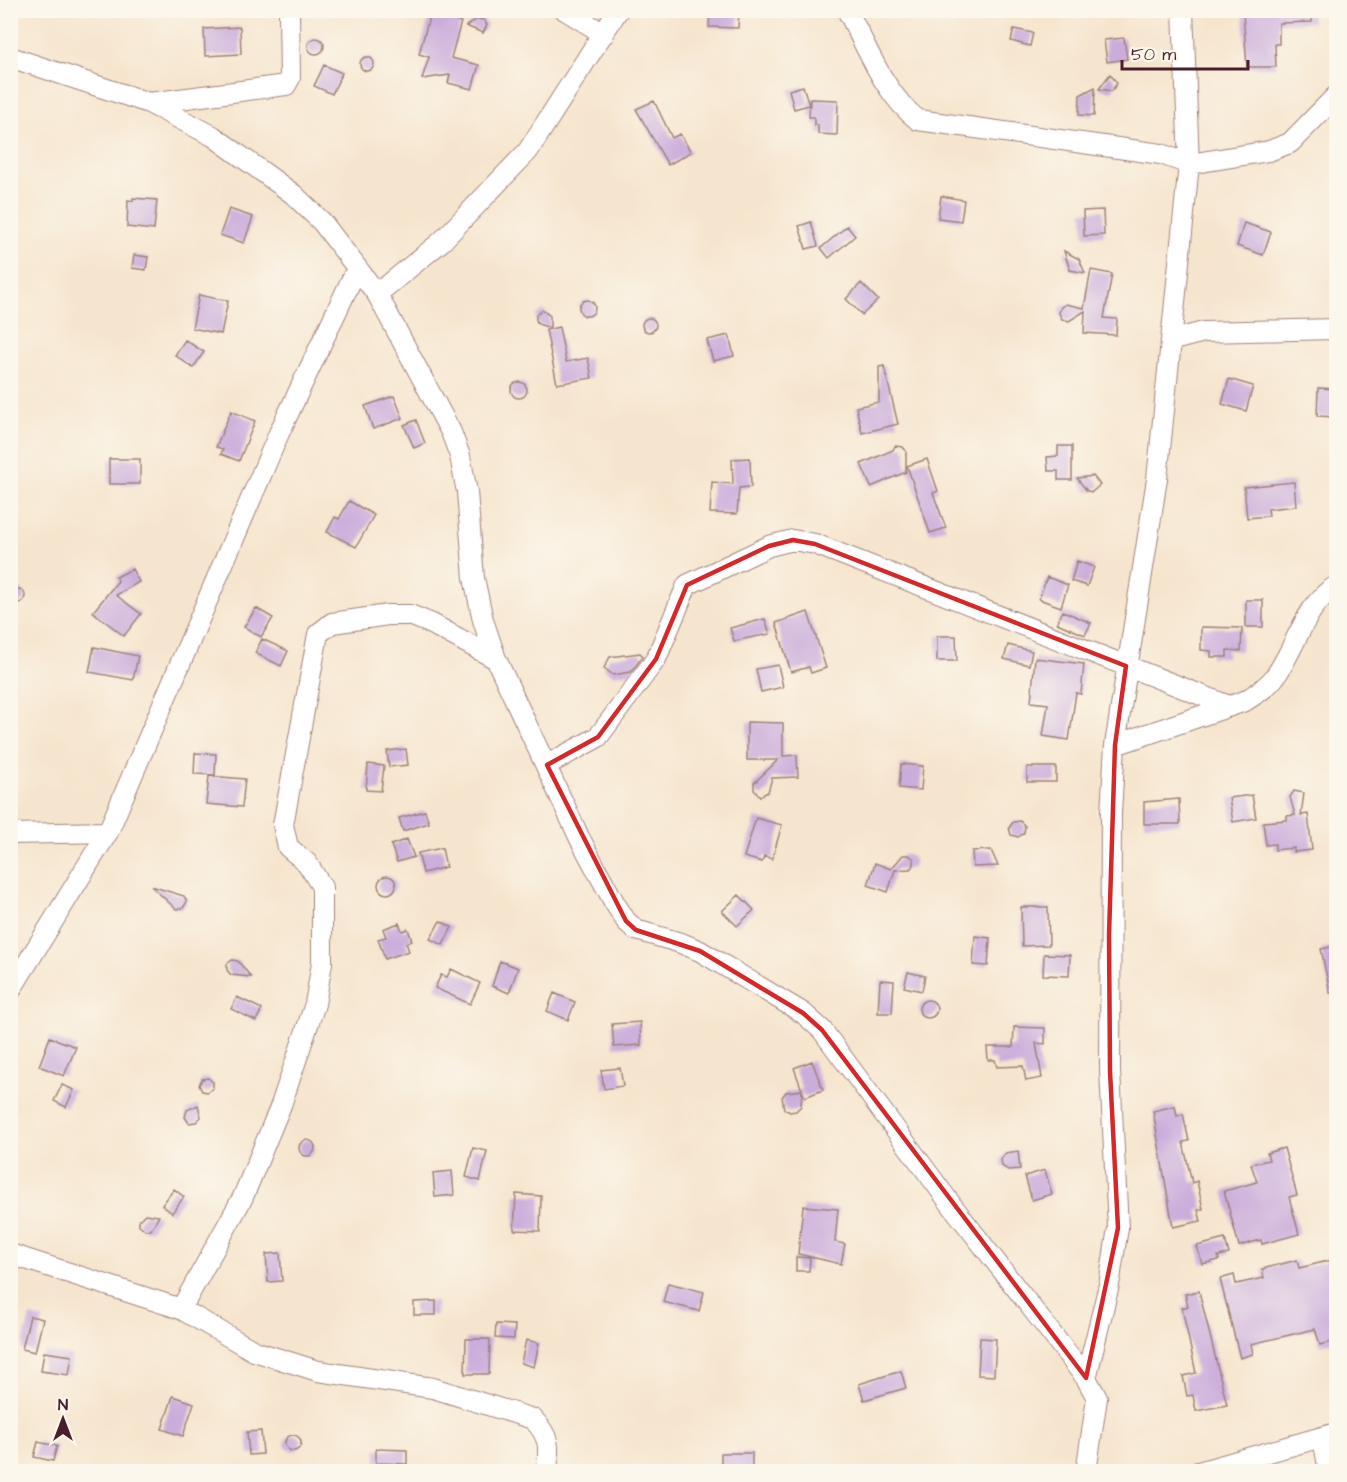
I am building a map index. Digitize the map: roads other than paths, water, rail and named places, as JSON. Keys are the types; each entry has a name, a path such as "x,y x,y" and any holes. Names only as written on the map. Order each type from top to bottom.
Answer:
{"street":[{"path":"149,103 286,86 290,78 290,10"},
{"path":"565,10 604,34"},
{"path":"377,294 442,241 528,151 618,10"},
{"path":"847,10 892,93 904,109 918,120 1161,154 1189,164 1249,156 1290,143 1336,96"},
{"path":"1086,1378 1109,1286 1118,1228 1110,1060 1110,900 1115,746 1157,479 1173,340 1189,164 1183,10"},
{"path":"10,57 149,103 213,136 293,194 322,222 377,294 451,432 460,456 467,492 474,578 483,620 496,659 580,839 626,921 636,930 700,951 803,1013 822,1030 1086,1378 1096,1398 1086,1472"},
{"path":"10,991 108,832 280,431 357,268"},
{"path":"1173,340 1204,332 1336,329"},
{"path":"547,765 598,737 656,659 687,585 769,546 793,540 815,544 1229,706"},
{"path":"1115,746 1245,701 1261,691 1274,678 1311,613 1336,586"},
{"path":"181,1309 243,1197 281,1105 315,1004 322,963 322,887 307,863 288,847 283,825 318,634 332,623 388,615 410,615 432,624 496,659"},
{"path":"10,834 108,832"},
{"path":"10,1254 181,1309 254,1351 318,1371 433,1388 533,1419 544,1430 549,1444 547,1472"},
{"path":"1198,1472 1330,1435 1329,1472"}]}
